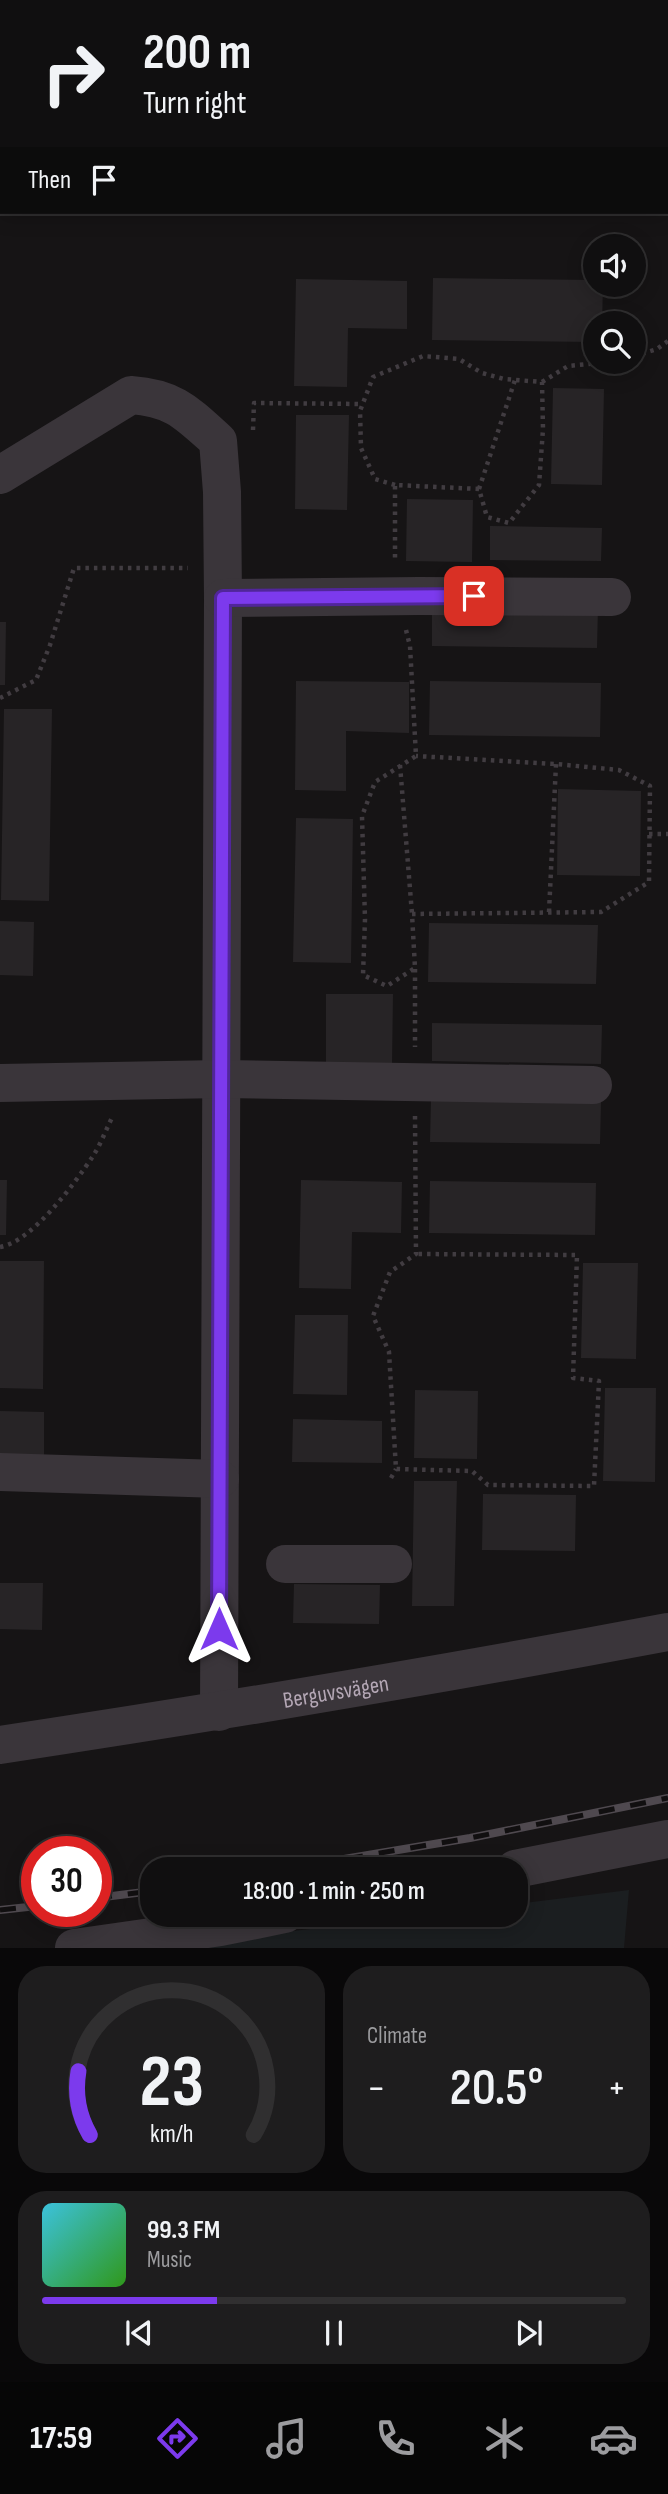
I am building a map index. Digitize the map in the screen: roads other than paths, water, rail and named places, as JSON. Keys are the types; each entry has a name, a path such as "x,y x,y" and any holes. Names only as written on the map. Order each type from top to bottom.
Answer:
{"street":[{"path":"0,475 131,395 151,396 175,404 218,441 222,492 223,583 219,1712"},
{"path":"223,583 395,596 612,597"},
{"path":"0,1083 222,1079 593,1085"},
{"path":"0,1472 220,1479"},
{"path":"285,1564 393,1564"},
{"name":"Berguvsvägen","path":"0,1745 444,1675 668,1632"},
{"path":"528,1866 668,1839"},
{"path":"74,1948 221,1927"}],"railway":[{"path":"356,1857 470,1838 668,1798"},
{"path":"112,1896 140,1892"},
{"path":"0,1910 21,1908"}]}
